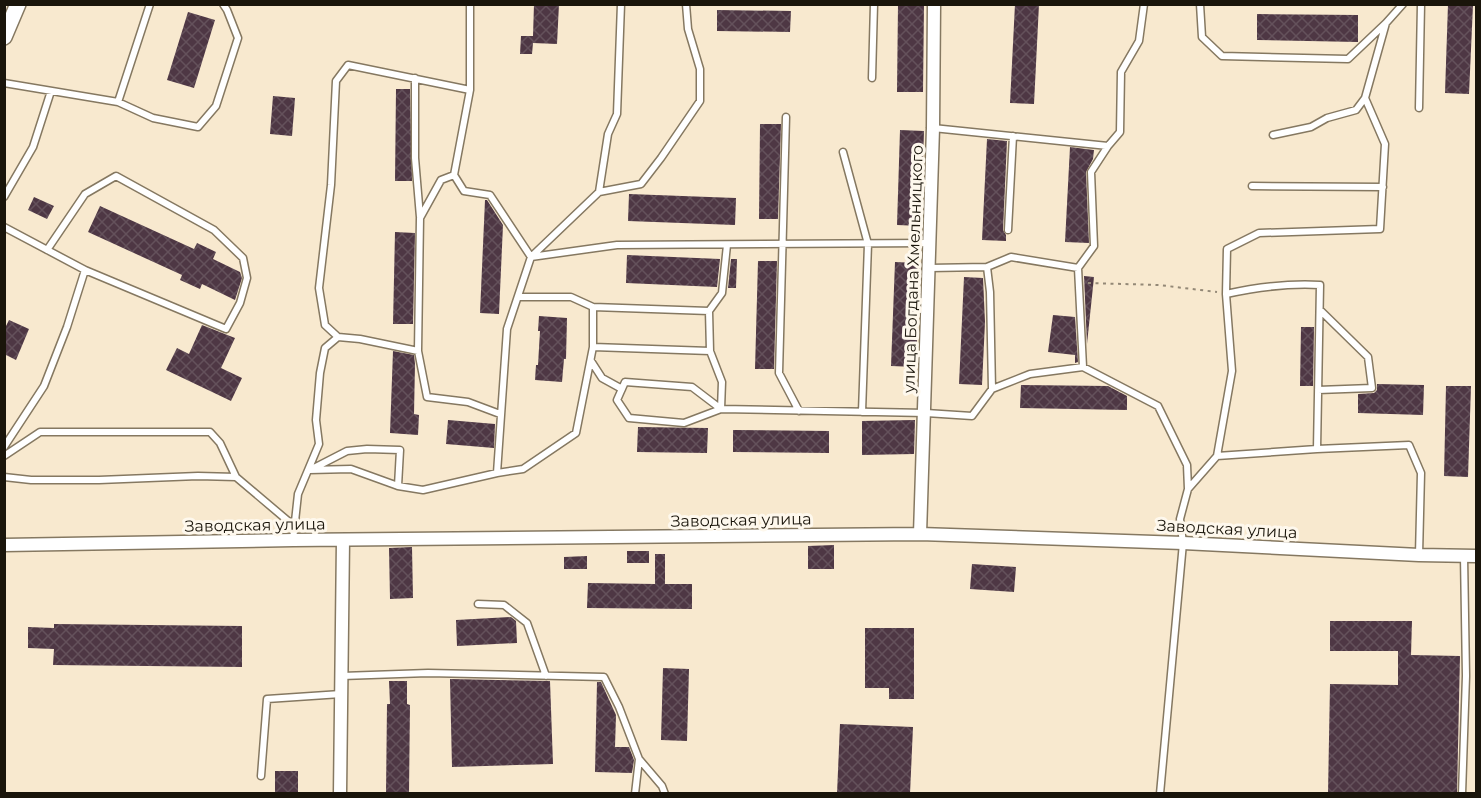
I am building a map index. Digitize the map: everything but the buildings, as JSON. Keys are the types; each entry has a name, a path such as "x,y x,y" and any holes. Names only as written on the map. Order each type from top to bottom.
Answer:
{"street":[{"path":"4,37 18,4"},
{"name":"улица Богдана Хмельницкого","path":"920,534 926,414 934,4"},
{"name":"Заводская улица","path":"4,545 920,534 1470,556"},
{"path":"340,794 343,540"}],"lane":[{"path":"118,102 150,4"},
{"path":"4,83 118,102 153,118 198,127 216,106 238,38 223,4"},
{"path":"470,4 470,90 454,175 464,191 490,195 531,257"},
{"path":"599,192 608,134 617,114 621,4"},
{"path":"497,473 507,329 531,257 599,192 641,184 700,101 700,69 688,29 686,4"},
{"path":"872,78 874,4"},
{"path":"1083,368 1078,268 1094,246 1091,172 1120,132 1121,72 1138,41 1144,4"},
{"path":"1200,4 1202,37 1222,56 1347,59 1403,4"},
{"path":"1419,108 1421,4"},
{"path":"1273,135 1311,127 1327,118 1356,110 1365,98 1386,23"},
{"path":"418,351 360,339 338,337 326,325 319,288 331,185 336,81 348,65 470,90"},
{"path":"415,78 415,158 420,218 418,351 427,397 468,402 500,414"},
{"path":"4,197 33,147 51,91"},
{"path":"1188,489 1217,456 1232,371 1226,294 1227,249 1259,233 1380,229 1385,144 1365,98"},
{"path":"786,117 779,373 799,411"},
{"path":"933,128 1108,146"},
{"path":"1008,230 1013,136"},
{"path":"843,152 868,244 862,412"},
{"path":"420,218 441,180 454,175"},
{"path":"4,227 85,270 226,329 240,303 247,278 243,258 214,230 116,176 85,194 48,250"},
{"path":"1252,186 1383,187"},
{"path":"531,257 616,245 929,243"},
{"path":"721,410 722,382 710,351 709,311 722,293 727,245"},
{"path":"928,268 987,267 1011,257 1078,268"},
{"path":"987,267 990,292 992,389"},
{"path":"4,447 45,386 85,270"},
{"path":"1226,294 1283,284 1320,285 1317,449"},
{"path":"518,297 571,297 593,307 709,311"},
{"path":"309,470 351,470 398,486 423,489 523,469 576,433 591,361 593,307"},
{"path":"1318,390 1372,388 1368,357 1320,310"},
{"path":"293,540 298,494 320,444 316,420 320,373 325,348 338,337"},
{"path":"593,346 710,351"},
{"path":"591,361 602,378 622,389"},
{"path":"721,410 692,387 625,382 617,400 629,418 684,423 721,410 972,416 992,389 1030,374 1083,368 1158,406 1187,465 1188,489 1180,519 1183,543 1160,794"},
{"path":"4,456 39,432 210,432 220,443 236,477 294,526"},
{"path":"1217,456 1408,445 1421,473 1419,555"},
{"path":"309,470 348,451 400,450 398,486"},
{"path":"4,477 31,480 99,480 198,476 236,477"},
{"path":"1462,794 1470,556"},
{"path":"478,604 504,605 527,623 546,676"},
{"path":"342,676 428,673 604,677 619,707 639,759 662,786 665,794"},
{"path":"261,776 267,699 342,694"},
{"path":"635,794 639,759"}],"path":[{"path":"1079,283 1159,285 1226,294"}]}
